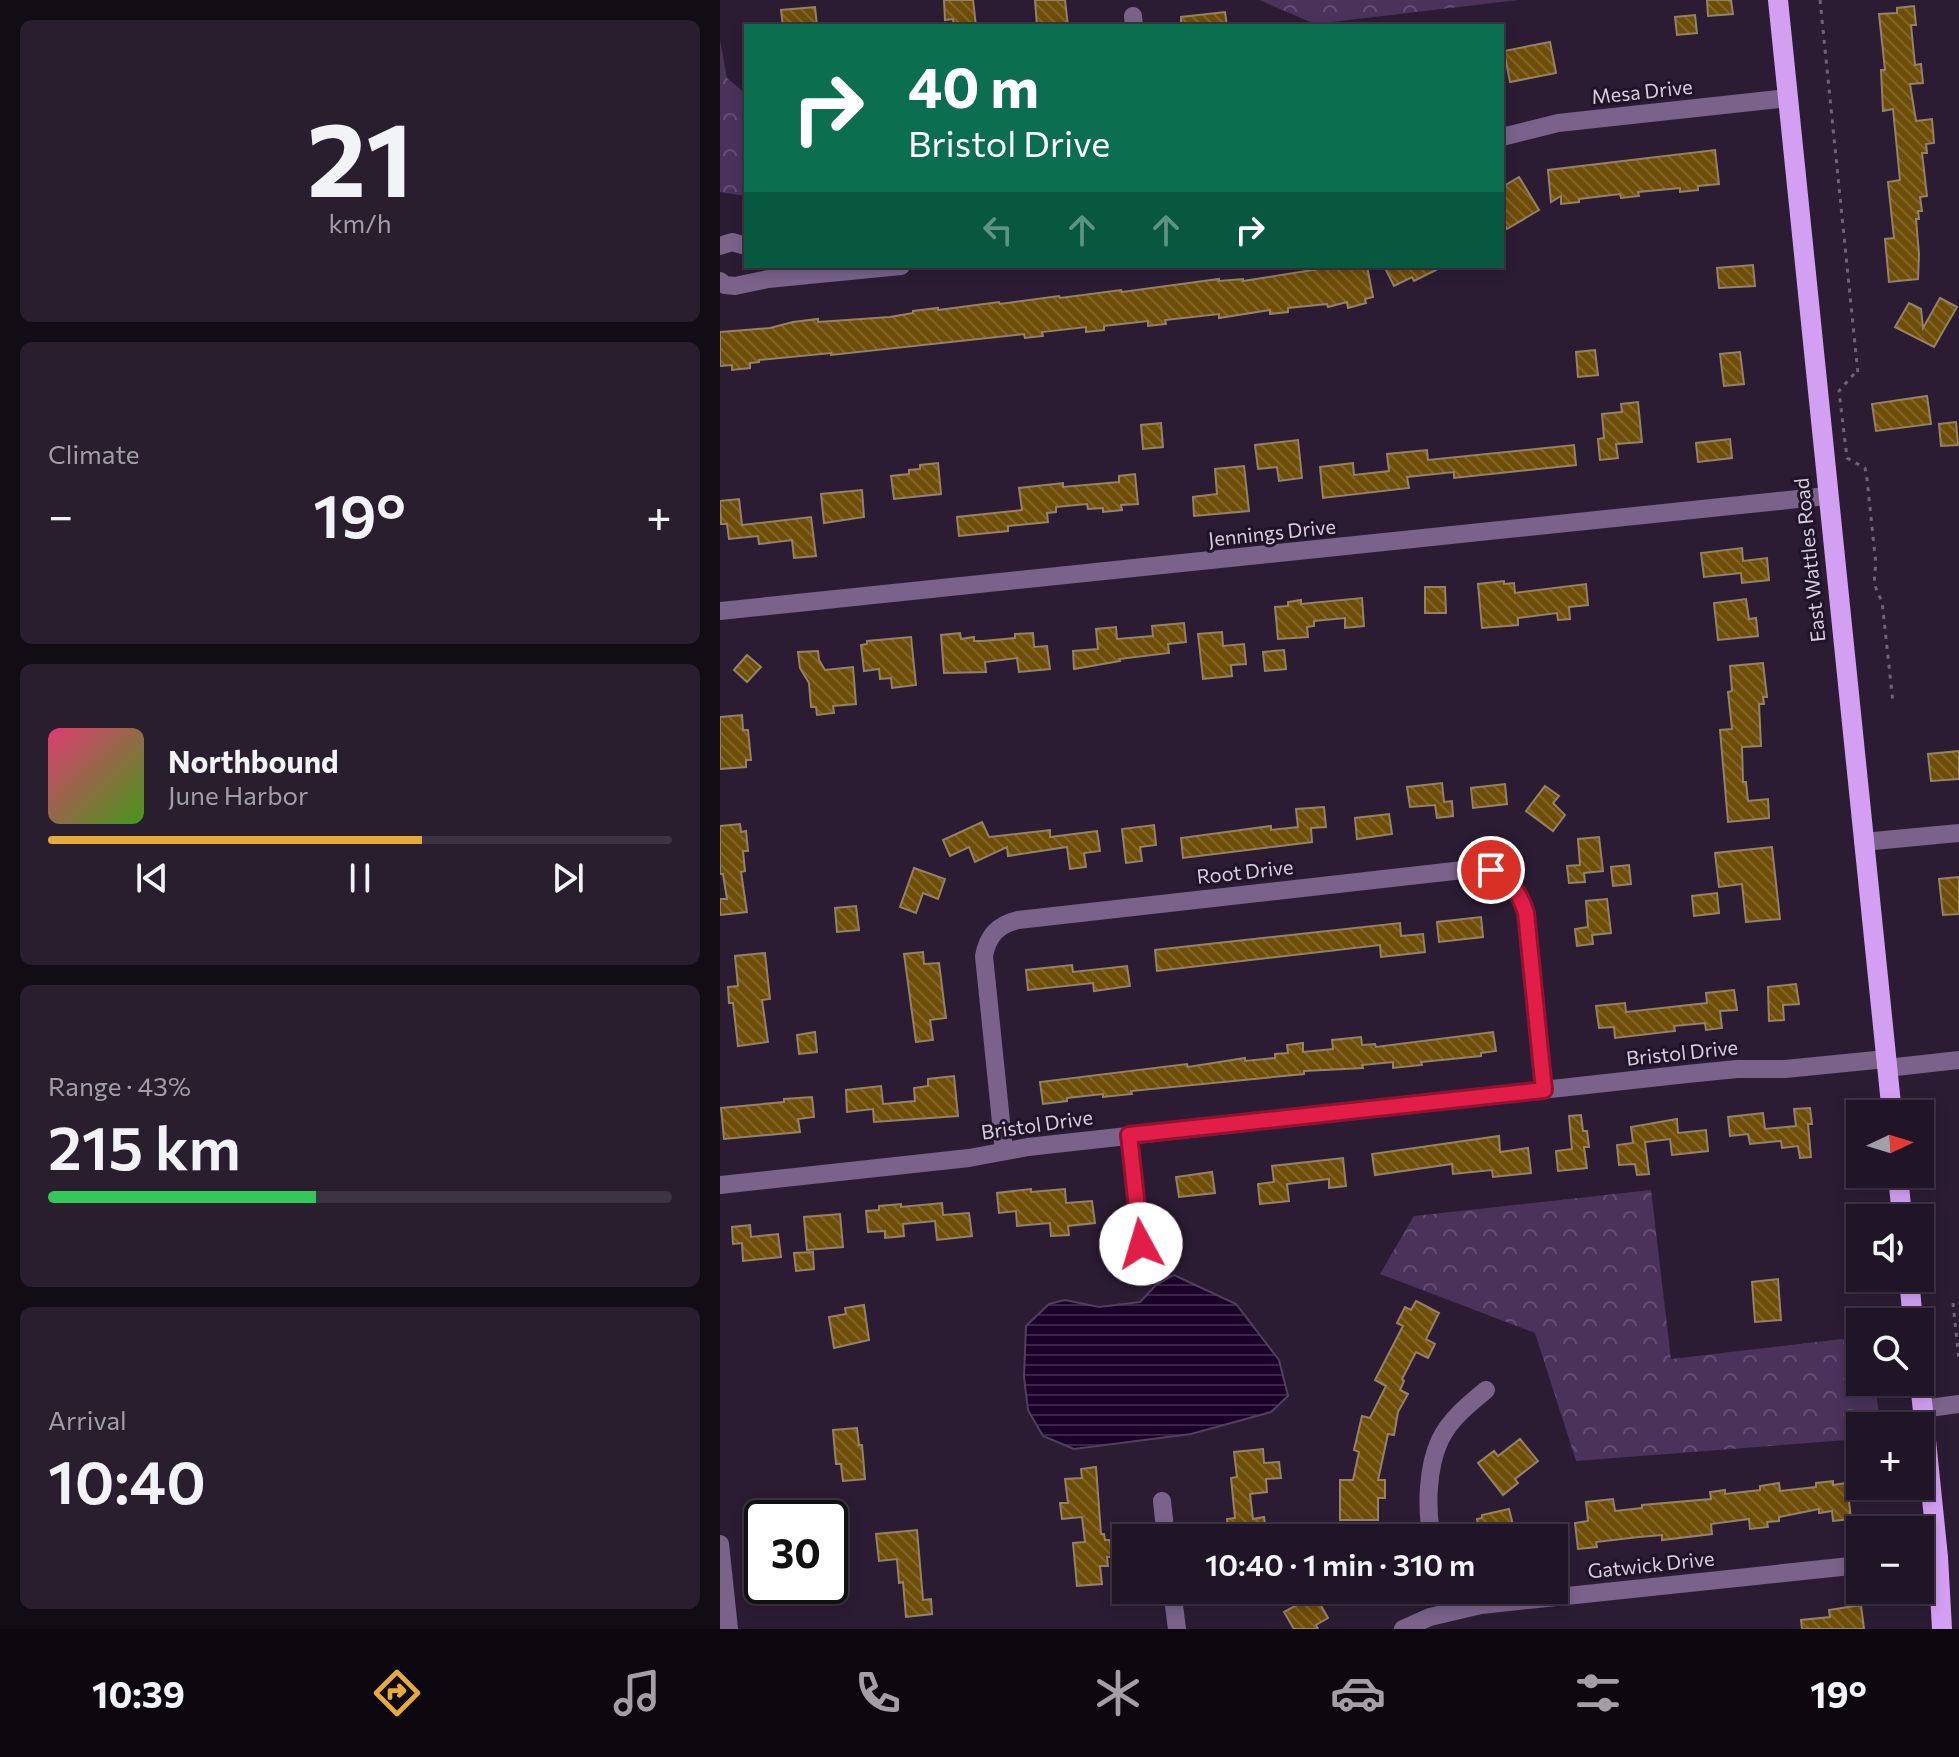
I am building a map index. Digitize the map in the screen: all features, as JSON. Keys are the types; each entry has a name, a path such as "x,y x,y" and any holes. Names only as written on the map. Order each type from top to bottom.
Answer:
{"main road":[{"name":"East Wattles Road","path":"1778,0 1891,1100"},
{"path":"1921,1396 1927,1516"},
{"path":"1934,1581 1944,1627"}],"street":[{"name":"Mesa Drive","path":"1504,136 1558,123 1788,98"},
{"path":"720,246 732,242 744,245"},
{"path":"720,281 735,286 763,272 855,268"},
{"name":"Jennings Drive","path":"720,611 1827,496"},
{"path":"1863,842 1959,833"},
{"name":"Root Drive","path":"1004,1151 984,968 986,946 991,936 1008,923 1065,914 1472,869 1491,870 1513,885 1526,913 1544,1090"},
{"name":"Bristol Drive","path":"720,1185 969,1158 1129,1135 1737,1069 1959,1060"},
{"path":"1129,1135 1141,1244"},
{"path":"1431,1524 1429,1495 1440,1440 1455,1418 1486,1390"},
{"path":"1922,1409 1959,1404"},
{"path":"1162,1501 1164,1524"},
{"path":"720,1544 729,1629"},
{"name":"Gatwick Drive","path":"1403,1629 1430,1617 1481,1605 1846,1566"},
{"path":"1174,1604 1177,1629"},
{"path":"1449,1604 1451,1611"}],"path":[{"path":"1820,0 1858,374 1854,374 1839,391 1847,458 1865,468 1867,479 1876,565 1874,577 1882,601 1893,703"},
{"path":"1953,1303 1959,1361"}],"green space":[{"path":"1259,0 1518,0 1315,24"},
{"path":"720,40 727,78 744,92 744,196 720,192"},
{"path":"1651,1190 1671,1359 1846,1339 1846,1396 1877,1396 1878,1412 1846,1412 1846,1440 1576,1461 1535,1333 1380,1274 1414,1216"}],"shaded area":[{"path":"1174,1275 1236,1304 1279,1360 1288,1396 1271,1412 1191,1434 1074,1449 1043,1436 1028,1410 1024,1377 1026,1326 1049,1304 1065,1300 1099,1307 1140,1302 1156,1285"}],"building":[{"path":"944,0 973,0 976,24 954,24 953,19 945,20"},
{"path":"1035,0 1065,0 1068,24 1037,24"},
{"path":"1707,0 1731,0 1733,14 1708,16"},
{"path":"1914,6 1916,25 1911,25 1915,65 1921,64 1923,83 1910,84 1916,121 1932,119 1934,143 1926,144 1927,153 1922,153 1927,196 1920,197 1922,211 1918,211 1919,219 1916,219 1918,279 1889,282 1885,239 1894,238 1888,182 1900,180 1893,109 1883,111 1881,70 1885,70 1879,14 1897,13 1897,8"},
{"path":"815,7 817,24 783,24 781,10"},
{"path":"1225,12 1227,24 1181,24 1181,17"},
{"path":"1695,15 1697,33 1677,35 1675,17"},
{"path":"1550,42 1556,73 1510,82 1504,51"},
{"path":"1715,150 1719,184 1698,186 1698,190 1680,192 1680,188 1638,192 1639,196 1621,198 1620,194 1561,204 1561,196 1551,202 1548,170"},
{"path":"1519,177 1539,210 1507,229 1504,224 1504,186"},
{"path":"1753,265 1755,286 1719,288 1717,268"},
{"path":"1325,268 1367,268 1373,297 1365,299 1366,303 1348,308 1347,302 1328,307 1327,304 1288,308 1288,312 1270,314 1270,310 1219,318 1219,314 1165,320 1166,324 1148,326 1148,321 1104,326 1104,330 1086,332 1086,327 1042,332 1043,336 1025,338 1024,334 759,360 750,363 750,368 732,370 732,365 720,366 720,332 770,328 818,319 818,322 890,317 938,308 1122,292 1219,279 1243,281"},
{"path":"1385,268 1440,268 1414,281 1412,277 1394,286"},
{"path":"1940,298 1957,307 1934,347 1895,327 1909,303 1921,309 1923,328"},
{"path":"1595,350 1598,375 1578,377 1576,352"},
{"path":"1740,352 1744,384 1724,386 1720,354"},
{"path":"1927,396 1931,424 1876,431 1872,404"},
{"path":"1638,402 1642,442 1616,444 1618,458 1600,460 1598,439 1604,438 1602,414 1622,412 1621,404"},
{"path":"1956,422 1958,445 1941,446 1939,424"},
{"path":"1161,423 1163,447 1143,449 1141,425"},
{"path":"1730,439 1732,458 1698,462 1696,443"},
{"path":"1298,440 1302,478 1279,481 1277,467 1258,469 1255,445"},
{"path":"1574,445 1576,465 1454,478 1454,472 1407,477 1409,488 1323,498 1320,467 1353,463 1354,475 1389,471 1387,454 1427,450 1428,460"},
{"path":"938,463 941,494 894,499 891,476 909,474 909,470 920,469 920,465"},
{"path":"1244,466 1249,511 1194,516 1193,497 1217,494 1215,469"},
{"path":"1135,474 1138,504 1121,505 1122,510 1103,512 1103,508 1088,509 1087,504 1056,507 1056,512 1047,513 1048,522 1008,526 1008,531 959,536 957,517 1022,510 1019,488 1119,482 1119,476"},
{"path":"862,490 864,517 824,523 821,494"},
{"path":"739,499 742,525 811,517 816,556 794,558 792,540 759,544 758,536 729,539 727,524 721,524 720,501"},
{"path":"1742,548 1743,561 1767,558 1769,580 1742,583 1741,573 1704,577 1701,553"},
{"path":"1504,581 1504,584 1514,583 1515,593 1586,584 1588,605 1569,607 1570,619 1558,620 1557,613 1518,618 1518,625 1482,628 1478,584"},
{"path":"1425,587 1445,587 1446,613 1425,613"},
{"path":"1362,598 1364,626 1345,628 1345,618 1314,621 1314,626 1307,627 1308,637 1278,639 1275,607 1288,606 1288,602 1301,600 1301,604"},
{"path":"1746,599 1749,619 1756,618 1758,636 1718,640 1714,603"},
{"path":"1184,623 1186,642 1168,644 1169,653 1074,669 1073,651 1098,649 1096,629 1116,627 1117,639 1153,636 1152,626"},
{"path":"1222,632 1223,646 1244,644 1246,664 1231,665 1232,676 1203,679 1198,634"},
{"path":"960,633 961,639 974,637 974,641 983,641 1033,633 1034,647 1047,646 1050,669 1019,672 1017,658 985,662 986,672 944,673 941,635"},
{"path":"911,637 916,685 892,688 891,678 880,679 879,669 864,671 861,645 867,644 867,641"},
{"path":"1284,650 1286,669 1265,671 1263,652"},
{"path":"818,651 825,670 853,667 856,704 833,706 834,713 817,715 816,707 811,707 809,683 800,668 798,652"},
{"path":"747,655 761,667 747,682 734,670"},
{"path":"1763,663 1767,697 1763,697 1764,704 1759,704 1761,746 1742,747 1743,782 1746,782 1748,801 1768,799 1769,818 1728,822 1720,730 1732,729 1728,692 1732,691 1730,666"},
{"path":"742,715 743,730 748,730 751,760 746,760 746,767 720,769 720,717"},
{"path":"1959,751 1959,779 1931,781 1928,754"},
{"path":"1442,783 1444,802 1452,801 1453,816 1437,818 1435,805 1410,807 1407,787"},
{"path":"1505,784 1507,804 1473,808 1471,788"},
{"path":"1545,786 1559,796 1553,803 1565,815 1553,831 1526,811"},
{"path":"1324,807 1326,827 1311,828 1312,842 1183,858 1181,838 1271,826 1271,830 1298,827 1296,809"},
{"path":"1389,814 1392,834 1357,839 1355,818"},
{"path":"982,822 989,837 1050,830 1050,837 1097,831 1100,851 1084,853 1086,867 1070,869 1067,847 1008,856 1007,847 975,862 969,847 950,856 943,840"},
{"path":"740,824 741,832 746,831 748,851 743,851 745,871 741,872 747,912 720,915 720,899 727,899 723,874 720,874 720,826"},
{"path":"1154,825 1156,845 1140,847 1142,861 1126,863 1122,829"},
{"path":"1599,837 1603,871 1584,873 1585,882 1569,883 1567,866 1580,865 1578,839"},
{"path":"1772,847 1780,919 1746,922 1742,884 1719,887 1715,853"},
{"path":"1629,865 1631,884 1613,886 1611,867"},
{"path":"914,868 945,879 938,899 923,893 916,913 900,907"},
{"path":"1959,877 1959,914 1943,915 1939,879"},
{"path":"1717,893 1719,913 1694,916 1692,896"},
{"path":"1607,899 1611,933 1592,935 1593,944 1577,946 1575,929 1588,927 1586,901"},
{"path":"856,906 859,930 837,932 835,908"},
{"path":"1481,917 1483,937 1439,942 1437,922"},
{"path":"1400,923 1401,936 1423,934 1425,952 1381,957 1380,945 1157,971 1155,950"},
{"path":"923,952 924,964 939,963 946,1018 930,1020 933,1040 916,1042 904,954"},
{"path":"765,953 770,999 762,1000 768,1042 738,1046 728,987 738,986 735,956"},
{"path":"1072,965 1073,972 1127,966 1130,986 1094,991 1093,983 1028,990 1026,970"},
{"path":"1796,984 1799,1004 1783,1005 1784,1020 1769,1021 1768,987"},
{"path":"1734,990 1737,1010 1720,1011 1722,1028 1706,1030 1705,1023 1674,1026 1675,1031 1615,1038 1614,1027 1599,1028 1596,1006 1625,1003 1626,1012 1707,1003 1706,993"},
{"path":"815,1032 817,1052 799,1054 797,1035"},
{"path":"1493,1032 1496,1051 1481,1053 1481,1056 1421,1062 1422,1065 1393,1068 1393,1062 1362,1065 1363,1068 1304,1071 1304,1074 1131,1091 1132,1094 1103,1097 1103,1094 1067,1098 1067,1101 1043,1104 1040,1082 1245,1058 1245,1061 1275,1058 1275,1054 1288,1053 1287,1045 1303,1043 1303,1052 1333,1049 1332,1040 1361,1037 1362,1045 1375,1044 1376,1047"},
{"path":"954,1076 958,1116 874,1122 873,1109 847,1112 846,1090 881,1086 883,1104 915,1101 914,1088 928,1086 928,1079"},
{"path":"812,1097 814,1117 798,1119 800,1132 724,1139 721,1108"},
{"path":"1810,1108 1811,1157 1800,1158 1798,1146 1782,1148 1781,1141 1750,1144 1748,1134 1730,1136 1728,1117 1763,1113 1765,1129 1796,1126 1794,1109"},
{"path":"1581,1115 1589,1147 1584,1147 1587,1168 1558,1171 1556,1151 1572,1149 1569,1116"},
{"path":"1677,1119 1678,1133 1706,1130 1708,1151 1672,1155 1670,1139 1645,1142 1649,1174 1637,1175 1635,1164 1619,1165 1617,1145 1633,1143 1631,1127"},
{"path":"1499,1136 1500,1152 1528,1148 1531,1173 1493,1177 1492,1170 1453,1174 1452,1164 1375,1175 1372,1154"},
{"path":"1343,1158 1346,1186 1329,1188 1329,1179 1287,1184 1289,1201 1260,1204 1258,1184 1274,1182 1272,1166"},
{"path":"1212,1172 1215,1193 1179,1197 1176,1177"},
{"path":"1031,1189 1031,1192 1065,1189 1066,1203 1092,1201 1095,1223 1068,1226 1069,1235 1051,1236 1050,1223 1017,1226 1016,1211 999,1213 997,1193"},
{"path":"942,1203 943,1215 969,1213 972,1236 937,1240 935,1221 903,1224 904,1236 885,1238 885,1231 868,1232 866,1211 879,1210 879,1206"},
{"path":"840,1214 843,1247 807,1250 804,1217"},
{"path":"750,1225 751,1237 778,1234 781,1257 743,1261 742,1243 733,1244 732,1227"},
{"path":"813,1252 814,1269 796,1271 794,1253"},
{"path":"1778,1279 1781,1320 1755,1322 1752,1282"},
{"path":"1416,1301 1439,1313 1426,1339 1435,1344 1428,1358 1416,1352 1402,1379 1400,1390 1408,1394 1398,1412 1394,1435 1388,1434 1378,1480 1385,1480 1385,1498 1378,1498 1378,1520 1340,1520 1340,1480 1353,1480 1359,1452 1354,1450 1362,1416 1370,1418 1386,1386 1375,1380 1403,1326 1397,1323 1405,1307 1411,1310"},
{"path":"864,1305 869,1340 834,1348 829,1317 846,1314 845,1308"},
{"path":"857,1428 865,1479 843,1481 841,1464 836,1464 833,1430"},
{"path":"1520,1439 1538,1461 1515,1479 1518,1483 1503,1495 1478,1463 1494,1451 1498,1456"},
{"path":"1263,1449 1264,1463 1279,1462 1281,1478 1266,1479 1267,1492 1250,1494 1253,1519 1264,1517 1265,1524 1228,1524 1227,1519 1235,1518 1231,1478 1237,1477 1234,1452"},
{"path":"1096,1467 1101,1534 1104,1534 1105,1540 1110,1540 1112,1557 1107,1557 1108,1566 1100,1566 1102,1584 1077,1586 1073,1543 1085,1542 1082,1517 1062,1519 1060,1503 1068,1503 1065,1479 1082,1478 1081,1469"},
{"path":"1779,1483 1780,1491 1816,1487 1816,1483 1846,1483 1851,1516 1833,1521 1832,1511 1819,1513 1819,1509 1779,1517 1779,1521 1767,1522 1768,1527 1750,1529 1749,1519 1711,1524 1712,1534 1662,1540 1662,1535 1639,1537 1596,1542 1597,1547 1578,1549 1575,1523 1588,1521 1586,1502 1613,1499 1615,1511 1642,1508 1642,1505 1711,1499 1710,1492 1725,1490 1725,1494 1760,1490 1760,1486"},
{"path":"1509,1509 1513,1524 1478,1524 1477,1519"},
{"path":"917,1530 923,1600 931,1599 932,1614 906,1617 903,1582 899,1583 897,1559 879,1561 876,1534"},
{"path":"1299,1604 1320,1604 1328,1618 1316,1625 1318,1629 1294,1629 1284,1612"},
{"path":"1861,1605 1864,1629 1802,1629 1801,1620 1830,1617 1829,1610"}],"route":[{"path":"1141,1244 1129,1135 1544,1090 1526,913 1513,885 1491,870"}]}
